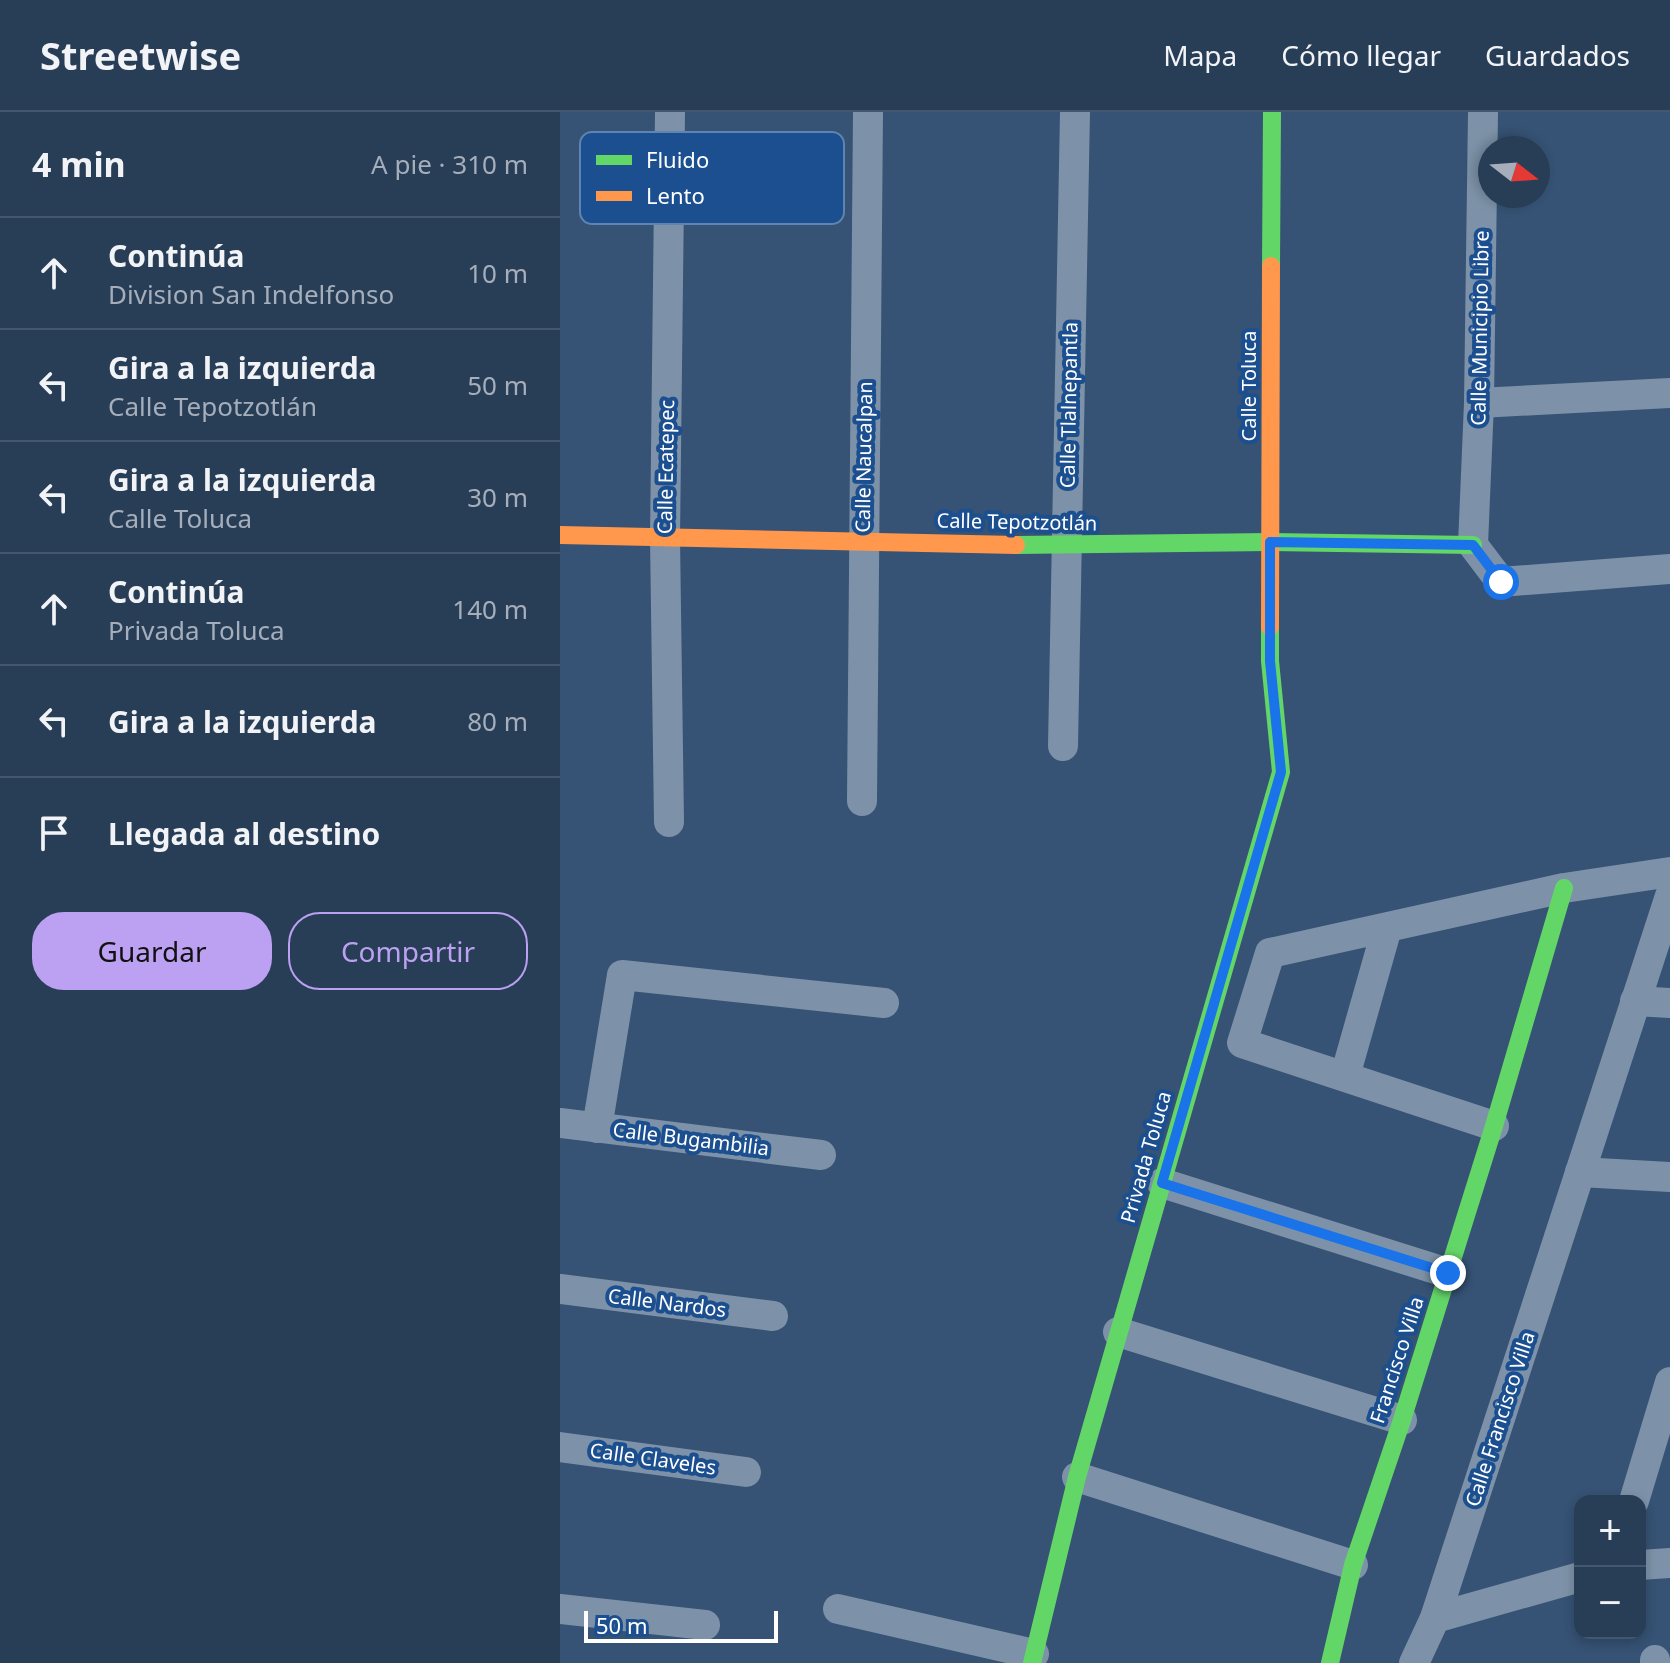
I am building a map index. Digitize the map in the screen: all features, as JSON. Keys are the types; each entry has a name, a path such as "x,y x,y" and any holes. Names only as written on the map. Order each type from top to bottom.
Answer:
{"street":[{"name":"Calle Ecatepec","path":"670,112 670,132"},
{"name":"Calle Naucalpan","path":"862,801 868,112"},
{"name":"Calle Tlalnepantla","path":"1063,746 1075,112"},
{"name":"Calle Toluca","path":"1270,661 1272,112"},
{"name":"Calle Municipio Libre","path":"1473,545 1479,403 1483,112"},
{"name":"Calle Ecatepec","path":"669,224 665,538 669,822"},
{"path":"1479,403 1670,393"},
{"name":"Calle Tepotzotlán","path":"560,535 1067,546 1270,542 1473,545"},
{"path":"1473,545 1501,582 1670,569"},
{"name":"Privada Toluca","path":"1033,1658 1077,1477 1281,772 1270,661"},
{"path":"1494,1126 1242,1043 1270,953 1564,888 1670,872"},
{"name":"Francisco Villa","path":"1330,1663 1353,1565 1494,1126 1564,888"},
{"name":"Calle Francisco Villa","path":"1414,1663 1435,1618 1670,896"},
{"path":"1345,1076 1387,928"},
{"path":"597,1128 622,975 884,1003"},
{"path":"1635,1001 1670,1003"},
{"name":"Calle Bugambilia","path":"560,1123 821,1155"},
{"path":"1580,1172 1670,1177"},
{"path":"1162,1183 1448,1273"},
{"name":"Calle Nardos","path":"560,1289 773,1316"},
{"path":"1118,1332 1402,1420"},
{"path":"1636,1495 1670,1382"},
{"name":"Calle Claveles","path":"560,1447 746,1472"},
{"path":"1077,1477 1353,1565"},
{"path":"1646,1565 1670,1563"},
{"path":"1435,1618 1574,1579"},
{"path":"560,1609 705,1625"},
{"path":"838,1609 1033,1658"}],"traffic: fast":[{"path":"1271,266 1272,112"},
{"path":"1016,545 1270,542 1473,545"},
{"path":"1032,1663 1077,1477 1281,772 1270,661 1270,627"},
{"path":"1330,1663 1353,1565 1494,1126 1564,888"}],"traffic: slow":[{"path":"1270,627 1271,266"},
{"path":"560,535 1016,545"}],"route":[{"path":"1448,1273 1162,1183 1281,772 1270,661 1270,542 1473,545 1501,582"}]}
